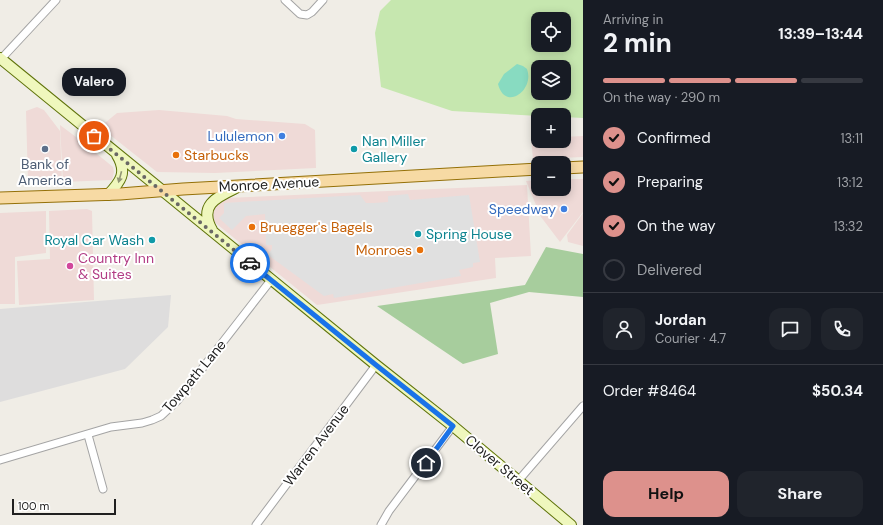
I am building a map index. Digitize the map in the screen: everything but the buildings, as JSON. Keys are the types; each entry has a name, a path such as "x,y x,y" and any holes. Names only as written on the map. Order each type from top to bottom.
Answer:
{"main road":[{"name":"Clover Street","path":"0,59 453,426 571,525"},
{"path":"108,195 119,183 122,176 121,162 117,155"},
{"path":"571,168 583,167"},
{"name":"Monroe Avenue","path":"0,198 108,195 240,186 531,170"},
{"path":"214,233 207,218 209,206 214,200 240,186"}],"street":[{"path":"0,59 56,0"},
{"path":"285,0 300,14 307,15 312,12 323,0"},
{"name":"Towpath Lane","path":"0,460 111,427 147,422 162,416 171,408 272,280"},
{"name":"Warren Avenue","path":"256,525 376,365"},
{"path":"518,481 583,406"},
{"path":"381,525 389,511 453,426"},
{"path":"88,435 103,489"}],"shaded area":[{"path":"37,107 44,110 60,131 62,182 28,183 26,111"},
{"path":"159,110 227,116 236,119 305,124 315,130 316,168 215,173 157,172 100,127 117,113"},
{"path":"60,125 113,167 114,172 112,180 63,182"},
{"path":"583,136 583,157 533,156 532,148 571,148 571,137"},
{"path":"571,179 583,179 583,212 560,242 541,217 532,196 571,196"},
{"path":"526,181 531,181 531,193"},
{"path":"527,185 531,256 495,258 496,278 317,305 213,221 210,211 225,198"},
{"path":"408,194 410,200 469,195 480,262 473,263 473,267 459,270 461,276 334,298 333,294 324,296 268,255 272,249 272,245 266,245 265,214 246,216 232,230 219,218 224,213 224,203 360,195 366,203 374,203 388,202 388,196"},
{"path":"87,209 92,211 94,300 19,305 17,261 50,259 49,211"},
{"path":"46,211 46,253 15,257 15,304 0,304 0,213"},
{"path":"583,213 583,246 568,242 567,235"},
{"path":"171,295 168,327 125,369 0,402 0,309"}],"green space":[{"path":"391,0 583,0 583,118 571,117 571,108 531,108 531,116 452,111 381,87 375,33 380,11"},
{"path":"517,64 527,69 527,84 518,95 512,97 507,96 502,92 498,84 504,74"},
{"path":"546,247 583,254 583,297 529,292 490,303 498,354 463,364 377,306 525,285"}],"way so far":[{"path":"94,136 250,263"}],"place":[{"name":"Valero","path":"94,136"},
{"name":"Lululemon","path":"282,136"},
{"name":"Bank of America","path":"45,149"},
{"name":"Nan Miller Gallery","path":"354,149"},
{"name":"Starbucks","path":"176,155"},
{"name":"Speedway","path":"564,209"},
{"name":"Bruegger's Bagels","path":"252,227"},
{"name":"Spring House","path":"418,234"},
{"name":"Royal Car Wash","path":"152,240"},
{"name":"Monroes","path":"420,250"},
{"name":"Country Inn & Suites","path":"70,266"}],"route":[{"path":"250,263 453,426 426,463"}]}
